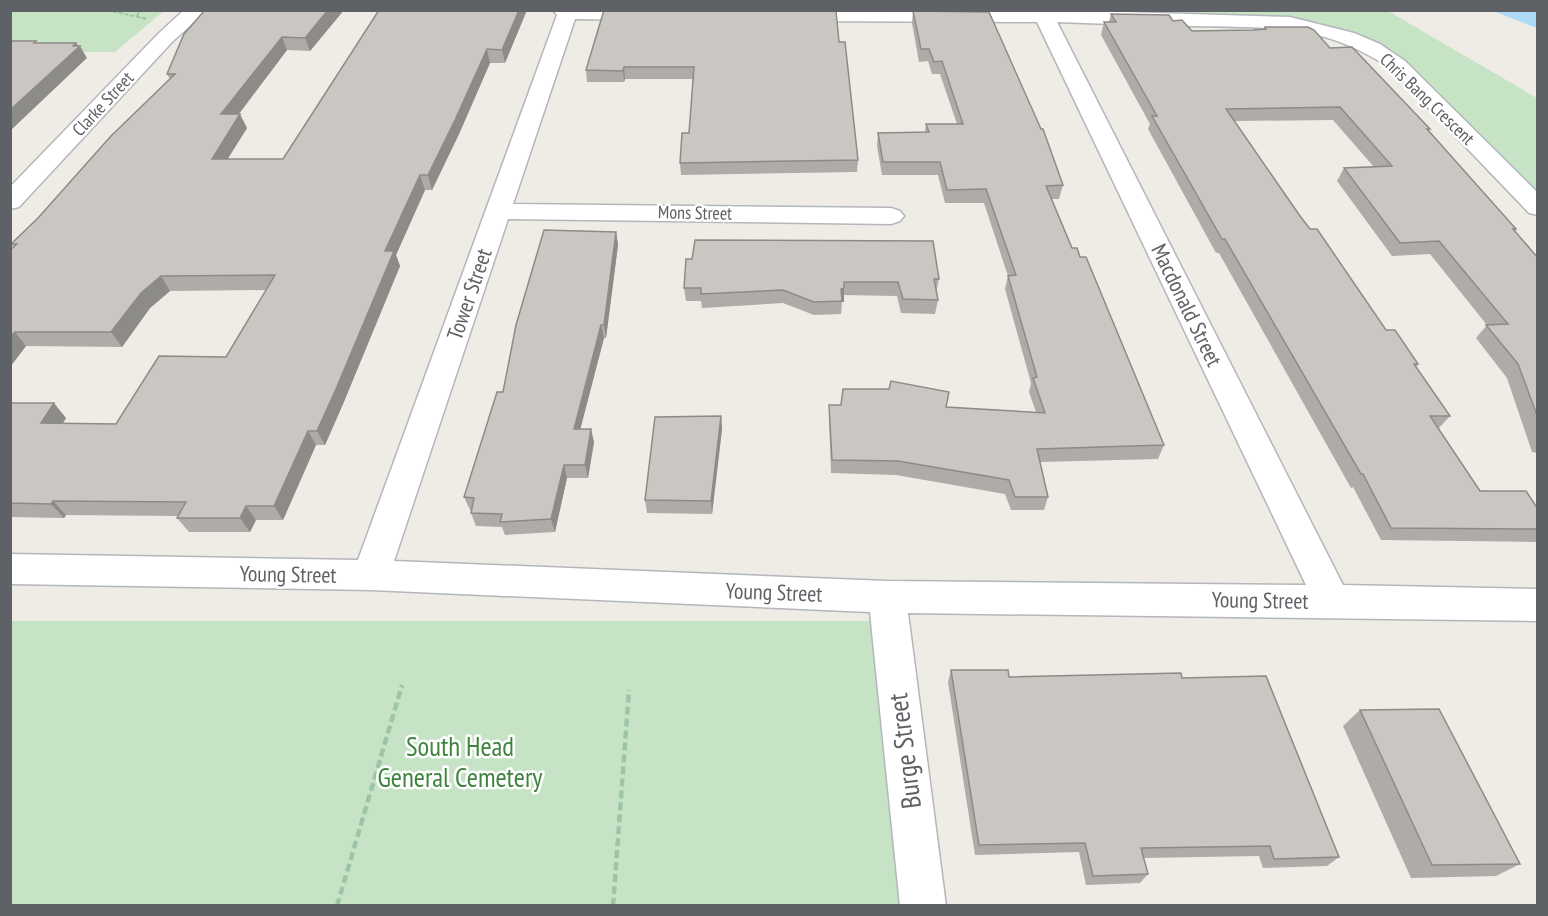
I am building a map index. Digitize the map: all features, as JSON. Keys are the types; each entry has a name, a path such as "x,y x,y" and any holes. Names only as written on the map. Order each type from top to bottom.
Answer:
{"street":[{"name":"Clarke Street","path":"10,202 166,37 190,15 199,10"},
{"path":"565,12 666,14"},
{"name":"Tower Street","path":"371,575 565,12"},
{"name":"Chris Bang Crescent","path":"772,15 1043,13 1290,23 1325,29 1374,47 1398,65 1538,208"},
{"name":"Macdonald Street","path":"1043,13 1332,601"},
{"name":"Mons Street","path":"498,211 891,216"},
{"name":"Young Street","path":"10,569 371,575 886,597 1538,605"},
{"name":"Burge Street","path":"886,597 923,906"}],"path":[{"path":"107,10 155,22 166,37"},
{"path":"137,16 140,10"},
{"path":"337,906 402,685"},
{"path":"613,906 629,690"}],"green space":[{"path":"11,11 164,11 115,52 11,52"},
{"path":"1182,11 1388,11 1537,98 1537,206 1406,74 1350,43 1284,24 1188,18"},
{"name":"South Head General Cemetery","path":"10,621 877,621 909,905 11,905"}],"water":[{"path":"1493,11 1537,11 1537,28"}],"building":[{"path":"205,10 328,10 305,38 282,37 221,114 240,114 212,159 283,159 379,10 519,10 502,50 487,49 428,175 420,175 385,251 394,251 336,389 317,431 308,431 274,506 246,506 240,518 177,518 186,502 10,503 10,403 54,403 41,423 116,424 159,356 226,357 275,275 161,276 141,293 111,332 15,332 10,337 10,250 17,244 11,244 38,218 111,136 175,74 167,74 184,34"},
{"path":"604,10 836,11 839,42 845,42 858,160 680,163 682,133 689,133 694,67 624,67 623,71 586,70"},
{"path":"913,11 989,12 1041,129 1043,129 1063,185 1046,186 1072,248 1077,248 1080,257 1086,257 1164,445 1037,449 1048,497 1015,497 1009,480 898,461 832,460 829,405 841,405 843,389 889,389 891,381 949,392 946,407 1045,413 1033,378 1037,377 1008,276 1016,275 986,189 947,190 940,162 883,162 878,133 929,132 926,124 963,124 942,61 934,62 929,49 921,49"},
{"path":"1111,14 1169,15 1173,21 1182,20 1192,31 1308,27 1314,30 1330,48 1352,47 1430,129 1427,129 1516,229 1513,229 1538,258 1538,418 1518,364 1486,325 1508,324 1439,241 1400,243 1344,168 1392,166 1340,107 1226,109 1300,216 1310,229 1317,229 1386,330 1395,330 1418,364 1414,364 1450,416 1430,416 1480,491 1526,491 1538,509 1538,529 1391,528 1363,474 1225,239 1222,239 1152,116 1157,116 1104,22 1116,22"},
{"path":"10,41 76,43 73,46 80,46 10,110"},
{"path":"544,230 616,232 604,325 601,325 574,429 591,429 585,465 564,465 551,519 500,522 502,514 471,513 474,498 464,497 497,392 503,392 516,325"},
{"path":"695,240 933,241 939,279 934,279 938,300 903,299 898,282 844,282 844,288 841,289 842,301 814,302 783,290 701,294 701,288 684,288 686,259 692,259"},
{"path":"721,416 711,501 645,500 655,417"},
{"path":"951,670 1008,670 1009,677 1181,673 1182,678 1266,676 1339,857 1274,859 1270,846 1141,848 1148,874 1093,876 1085,843 979,845"},
{"path":"1439,709 1520,864 1432,865 1360,710"}]}
